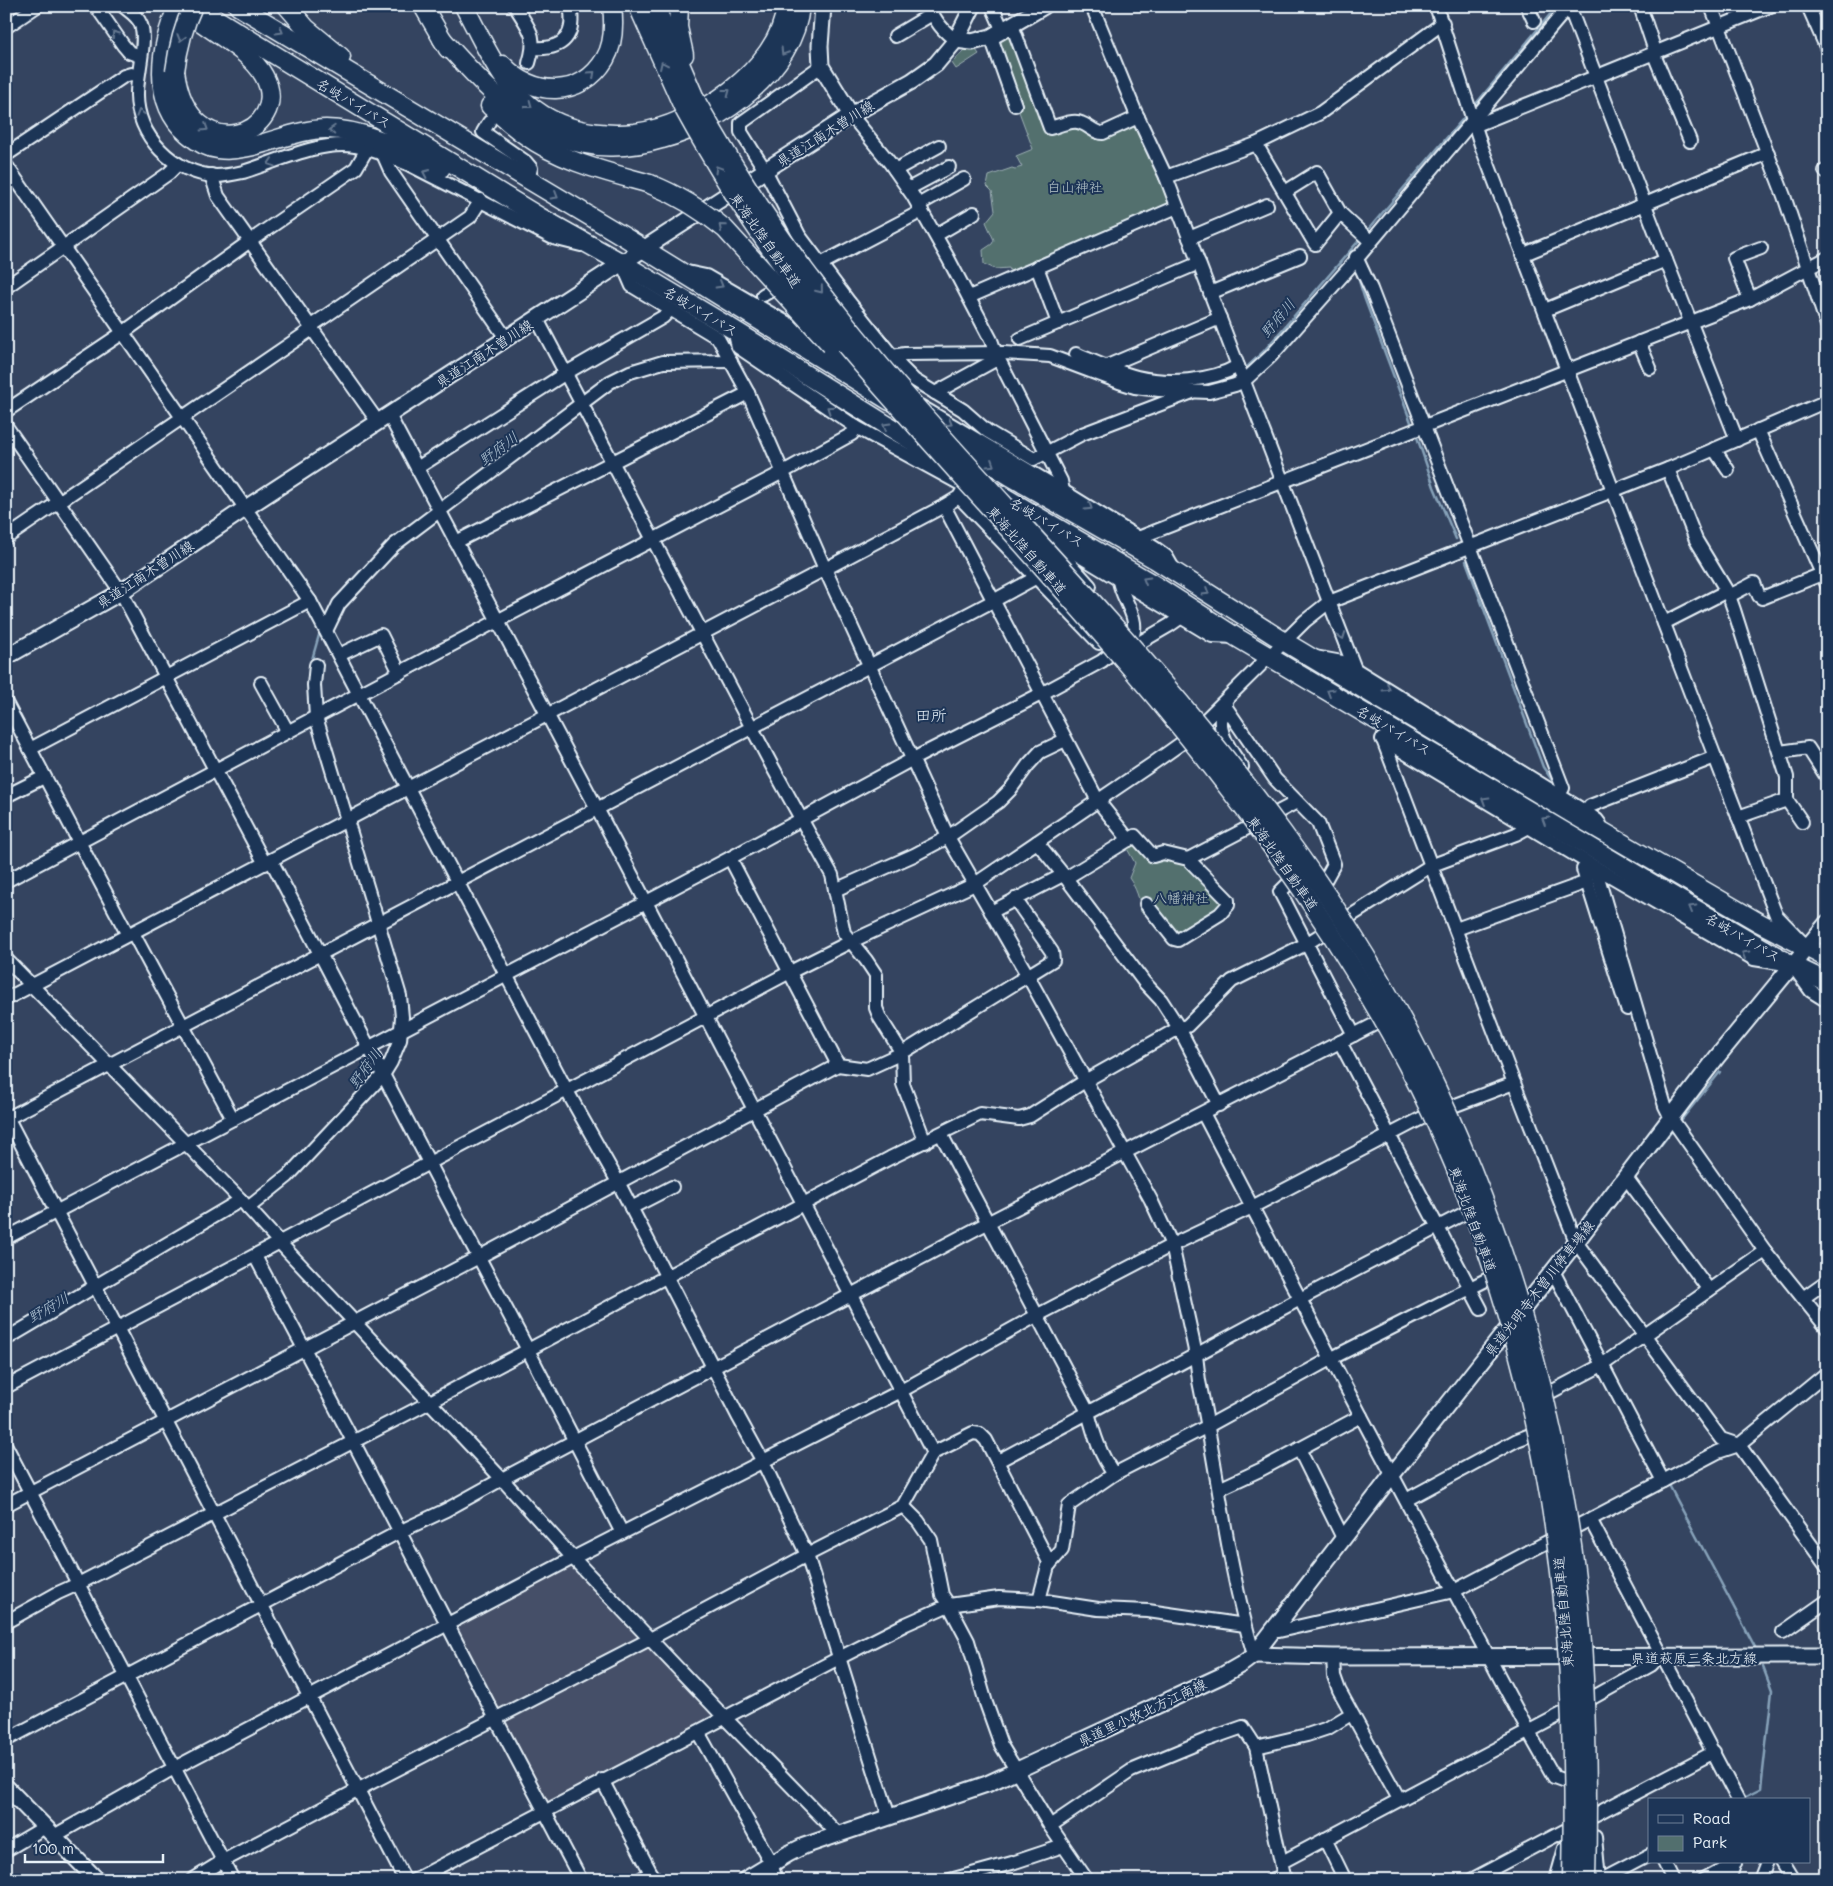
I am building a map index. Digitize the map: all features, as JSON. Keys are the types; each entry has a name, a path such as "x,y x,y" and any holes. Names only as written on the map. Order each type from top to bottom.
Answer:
{"highway":[{"path":"194,6 180,42 168,71 187,110 195,120 204,128 216,134 238,134 253,128 265,115 268,106 269,88 264,76 250,59 178,6 165,40 168,71 167,102 183,130 205,146 218,150 233,149 311,131 342,130 410,153 538,216"},
{"name":"名岐バイパス","path":"194,6 538,216 622,263 734,330 1057,529 1158,587 1236,637 1683,902 1792,965 1827,982"},
{"name":"名岐バイパス","path":"238,6 643,249 879,393 1010,476 1176,573 1285,642 1758,922 1827,958"},
{"path":"287,6 306,28 334,52 448,126 487,155"},
{"path":"423,6 461,70 476,89 490,106 526,136 543,147 583,164 650,184 689,202 725,229 857,374 997,515"},
{"path":"464,6 494,64 515,94 544,116 578,130 598,134 637,133 678,121 697,112 725,94 754,69 768,53 778,38 784,23 786,6"},
{"path":"472,22 500,61 520,80 532,86 559,90 573,86 586,79 605,59 613,28 612,6"},
{"name":"東海北陸自動車道","path":"638,6 695,104 740,176 810,278 875,358 1119,631 1230,764 1311,873 1343,922 1385,991 1421,1057 1456,1131 1484,1200 1530,1340 1548,1414 1566,1514 1582,1640 1588,1810 1588,1880"},
{"name":"東海北陸自動車道","path":"655,6 695,104 707,150 750,219 798,287 863,366 997,515 1164,707 1220,776 1298,881 1334,936 1410,1068 1443,1138 1470,1205 1514,1339 1534,1418 1548,1490 1560,1569 1568,1654 1572,1729 1572,1880"},
{"path":"679,6 678,27 695,104"},
{"path":"442,39 488,89 523,118 559,137 598,146 619,146 656,141 683,132 703,123 741,99 774,68 786,50 794,34 800,6"}],"main road":[{"path":"823,6 821,66 851,115"},
{"name":"県道江南木曽川線","path":"6,657 122,592 246,508 765,170 851,115 912,81 936,64 956,40 972,6"},
{"path":"956,40 972,42 1002,31 1044,6"},
{"name":"県道光明寺木曽川停車場線","path":"1254,1655 1392,1475 1576,1242 1625,1176 1827,923"},
{"path":"1254,1655 1561,1657"},
{"name":"県道里小牧北方江南線","path":"745,1880 788,1854 838,1834 968,1791 1016,1770 1221,1676 1254,1655"},
{"name":"県道萩原三条北方線","path":"1561,1657 1827,1656"},
{"path":"6,1787 97,1880"}],"street":[{"path":"6,27 36,6"},
{"path":"96,6 129,52 140,56"},
{"path":"123,6 137,17 141,24 143,39 136,95 141,119 154,143 170,159 178,164 210,175 230,175 323,146 353,146 383,154 410,165 482,200 553,238 598,250"},
{"path":"515,6 533,37 534,48 529,63"},
{"path":"534,48 542,48 563,42 571,31 570,6"},
{"path":"992,6 1002,31 1050,128 1075,122 1081,123 1097,133 1103,133 1138,117"},
{"path":"1092,6 1138,117 1166,177 1355,669"},
{"path":"1436,6 1472,118 1522,255 1545,310 1776,915 1806,948"},
{"path":"1527,6 1534,21"},
{"path":"1076,354 1137,377 1184,380 1214,376 1227,372 1241,373 1271,356 1356,257 1365,237 1569,6 1644,205 1737,440"},
{"path":"1640,6 1655,57 1690,141"},
{"path":"1711,6 1768,153 1827,325"},
{"path":"1472,118 1596,76 1770,6"},
{"path":"1808,6 1827,49"},
{"path":"896,36 930,10 938,25 946,34 956,40"},
{"path":"1166,177 1256,144 1320,114 1443,24"},
{"path":"1002,31 1015,105"},
{"path":"821,66 741,123 741,132 765,170 799,235 890,358 914,380 963,410 1063,491 1166,556 1176,573"},
{"path":"6,156 124,76 131,74 138,76"},
{"path":"851,115 895,170 936,235 1061,481 1063,491"},
{"path":"489,122 483,132 526,162 531,168 528,180"},
{"path":"1256,144 1315,244 1340,213"},
{"path":"895,170 939,146"},
{"path":"6,411 124,332 250,241 356,168 367,149"},
{"path":"1522,255 1768,153"},
{"path":"383,154 391,172 506,338"},
{"path":"6,287 169,173 178,164"},
{"path":"6,165 310,601 339,655 567,1091 618,1182 763,1462 807,1554 889,1817"},
{"path":"908,190 949,167"},
{"path":"1285,192 1317,172 1340,213 1365,237"},
{"path":"210,175 218,196 312,329 383,419 417,468 706,1016 933,1453"},
{"path":"763,295 920,208 964,179"},
{"path":"6,538 184,418 312,329 314,324 470,217 482,200"},
{"path":"1189,238 1267,205"},
{"path":"969,297 1177,207"},
{"path":"936,235 974,213"},
{"path":"1750,299 1734,258 1761,248"},
{"path":"1210,293 1300,256"},
{"path":"1356,257 1371,289 1563,788 1559,795"},
{"path":"1138,538 1423,425 1750,299 1827,258"},
{"path":"1545,310 1666,260"},
{"path":"622,263 632,286 718,338 731,361 748,393 868,666 948,838 1028,976 1125,1152 1151,1200 1172,1245 1196,1355 1199,1381 1245,1625 1254,1655"},
{"path":"1020,340 1199,264"},
{"path":"1037,268 1058,323"},
{"path":"675,269 706,276 813,338 945,421 1030,463"},
{"path":"417,468 566,373 663,317 671,310"},
{"path":"1107,366 1220,318"},
{"path":"537,319 832,875 844,933 876,975 876,1008 880,1018 902,1053 902,1084 925,1142"},
{"path":"734,330 738,347 962,492 1066,554 1119,581 1212,636 1236,637"},
{"path":"1639,342 1650,368"},
{"path":"890,358 996,351 1050,356 1135,387 1195,392 1209,392 1235,385 1241,373"},
{"path":"935,393 996,351"},
{"path":"326,631 339,604 394,545 438,508 470,487 580,400 610,382 647,366 671,362 731,361"},
{"path":"1030,463 1082,434 1195,392"},
{"path":"456,542 748,393"},
{"path":"6,1387 790,972 975,884 1183,742 1305,622 1329,602 1668,469 1827,401"},
{"path":"6,426 122,592 216,770 320,954 622,1533"},
{"path":"6,881 783,472 861,428"},
{"path":"1664,623 1714,597 1723,594 1733,594 1754,583 1762,598 1825,577 1758,430"},
{"path":"1714,449 1728,470"},
{"path":"1668,469 1696,540 1728,594 1780,752 1787,777 1787,800 1802,822"},
{"path":"6,999 944,506 962,492"},
{"path":"962,492 996,536 1037,577 1145,694 1290,883 1324,934 1377,1023 1424,1117 1465,1213 1488,1279 1505,1333 1530,1435 1549,1541 1561,1657 1565,1781 1564,1880"},
{"path":"944,506 1098,800 1129,840"},
{"path":"405,1880 98,1288 7,1117 458,883 993,601 1037,577 1066,554"},
{"path":"1066,554 1169,677 1202,724"},
{"path":"1119,581 1121,591 1135,622 1136,639"},
{"path":"30,750 310,601"},
{"path":"6,1238 802,820 911,760 1043,693 1110,656 1136,639 1170,625 1180,618"},
{"path":"339,655 381,635 400,673"},
{"path":"1310,656 1326,658 1355,669 1586,812 1597,820 1606,833"},
{"path":"6,1339 244,1203 294,1170 382,1072 396,1051 402,1006 400,996 376,925 313,719 316,665"},
{"path":"261,683 288,732"},
{"path":"1235,692 1225,706 1220,722 1226,744 1276,812 1349,918 1404,1010 1452,1105 1492,1201 1527,1304 1551,1392 1576,1527 1590,1658 1595,1814 1588,1880"},
{"path":"6,703 79,842 183,1026 232,1119"},
{"path":"1225,706 1275,779 1318,823 1334,864 1324,882"},
{"path":"1371,716 1378,734 1383,740 1576,1242 1721,1439 1739,1445 1827,1567"},
{"path":"835,890 948,838 998,802 1040,752 1065,740"},
{"path":"1383,740 1529,827 1593,874 1754,959 1792,965 1811,991 1827,1001"},
{"path":"1780,752 1808,748 1826,776"},
{"path":"1586,812 1590,806 1715,757"},
{"path":"6,796 44,777"},
{"path":"1738,817 1787,800"},
{"path":"1188,860 1297,802"},
{"path":"6,1622 58,1593 430,1402 890,1158 980,1114 1019,1119 1030,1116 1085,1081 1179,1028 1187,1026 1232,981 1324,934 1430,866 1516,834 1529,827"},
{"path":"991,912 1065,876 1135,836 1153,856 1164,853 1188,860 1228,900 1228,905 1220,914 1178,940 1174,939 1146,904"},
{"path":"1037,842 1065,876 1144,982 1161,1000 1179,1028 1219,1105"},
{"path":"730,858 838,1065"},
{"path":"1456,930 1593,874"},
{"path":"1593,874 1665,1106 1671,1118 1765,1251 1827,1328"},
{"path":"1290,883 1280,892 1354,1035"},
{"path":"6,1505 479,1257 838,1065 867,1069 902,1053 1047,966 1053,960 1052,952 1015,899"},
{"path":"6,959 244,1203 354,1323 502,1479 573,1558 838,1834"},
{"path":"6,1740 399,1532 446,1510 989,1222 1377,1023"},
{"path":"1340,1042 1481,1310"},
{"path":"6,1850 49,1832 175,1769 573,1558 901,1391 1036,1316 1172,1245 1252,1207 1424,1117 1514,1083"},
{"path":"1204,1113 1361,1416 1528,1731 1554,1777 1565,1781"},
{"path":"941,1134 1088,1412 1095,1440 1105,1462 1114,1474"},
{"path":"1625,1176 1709,1290"},
{"path":"631,1208 672,1187"},
{"path":"998,1461 1465,1213"},
{"path":"1551,1392 1602,1366 1765,1251"},
{"path":"255,1256 581,1880"},
{"path":"1553,1271 1663,1481"},
{"path":"1039,1600 1050,1564 1062,1550 1069,1505 1114,1474 1208,1426 1332,1358 1488,1279"},
{"path":"1803,1298 1827,1281"},
{"path":"1274,1628 1278,1631 1454,1591 1718,1452 1739,1445 1827,1373"},
{"path":"1219,1489 1361,1416"},
{"path":"192,1880 223,1861 496,1720 807,1554 903,1506 933,1453 973,1433 980,1434 986,1440 1050,1564"},
{"path":"1406,1500 1517,1440 1530,1435"},
{"path":"6,1446 233,1880"},
{"path":"1299,1449 1343,1538"},
{"path":"903,1506 918,1521 931,1540 942,1595 968,1642 986,1704 1001,1745 1050,1826 1087,1880"},
{"path":"1590,1519 1661,1657 1714,1752 1737,1798"},
{"path":"414,1880 602,1780 839,1658 906,1624 949,1605 998,1598 1039,1600 1098,1609 1148,1611 1245,1625"},
{"path":"1783,1632 1827,1600"},
{"path":"1333,1657 1334,1676 1351,1714 1399,1799"},
{"path":"1282,1862 1592,1698 1651,1665 1661,1657"},
{"path":"1256,1747 1328,1728 1351,1714"},
{"path":"1050,1826 1131,1771 1243,1727 1256,1747 1282,1862 1284,1876 1271,1880"},
{"path":"698,1732 771,1863 776,1880"},
{"path":"1471,1880 1714,1752"},
{"path":"602,1780 654,1877 639,1880"},
{"path":"1594,1837 1604,1879 1648,1857"},
{"path":"1325,1840 1345,1880"},
{"path":"950,1880 1012,1863 1063,1846"},
{"path":"1556,1880 1565,1848"},
{"path":"1665,1864 1673,1880"},
{"path":"1704,1880 1733,1864"},
{"path":"1729,1880 1735,1864"},
{"path":"1760,1880 1766,1864"},
{"path":"1783,1864 1793,1880"}],"shaded area":[{"path":"573,1564 716,1715 545,1806 453,1628"}],"green space":[{"name":"白山神社","path":"1008,27 1049,135 1057,128 1078,125 1089,129 1140,122 1176,202 1013,278 1009,268 995,269 984,264 983,250 992,244 994,240 986,222 995,211 992,191 987,186 989,176 1012,168 1022,167 1016,156 1033,149 991,37"},
{"path":"964,50 976,50 979,54 956,69 952,63"},
{"name":"八幡神社","path":"1135,836 1153,856 1188,859 1227,902 1174,939 1156,914 1147,916 1141,912 1137,894 1129,878 1135,863 1125,845"}],"waterway":[{"name":"野府川","path":"1474,106 1557,6"},
{"name":"野府川","path":"1366,232 1467,114"},
{"name":"野府川","path":"1244,370 1263,352 1361,238"},
{"path":"1357,274 1412,425"},
{"name":"野府川","path":"1207,383 1226,380 1237,374"},
{"path":"1416,434 1434,487 1456,539"},
{"path":"1466,561 1543,767 1552,780"},
{"name":"野府川","path":"311,663 319,635"},
{"path":"1682,1119 1720,1072"},
{"path":"1634,1179 1672,1131"},
{"path":"1590,1236 1628,1188"},
{"path":"1541,1301 1555,1282"},
{"path":"1668,1483 1755,1647"},
{"path":"1745,1797 1761,1789 1772,1691 1763,1667"},
{"path":"1611,1868 1648,1849"}],"tunnel":[{"path":"864,427 887,390"}],"district":[{"name":"田所","path":"931,714"}]}
